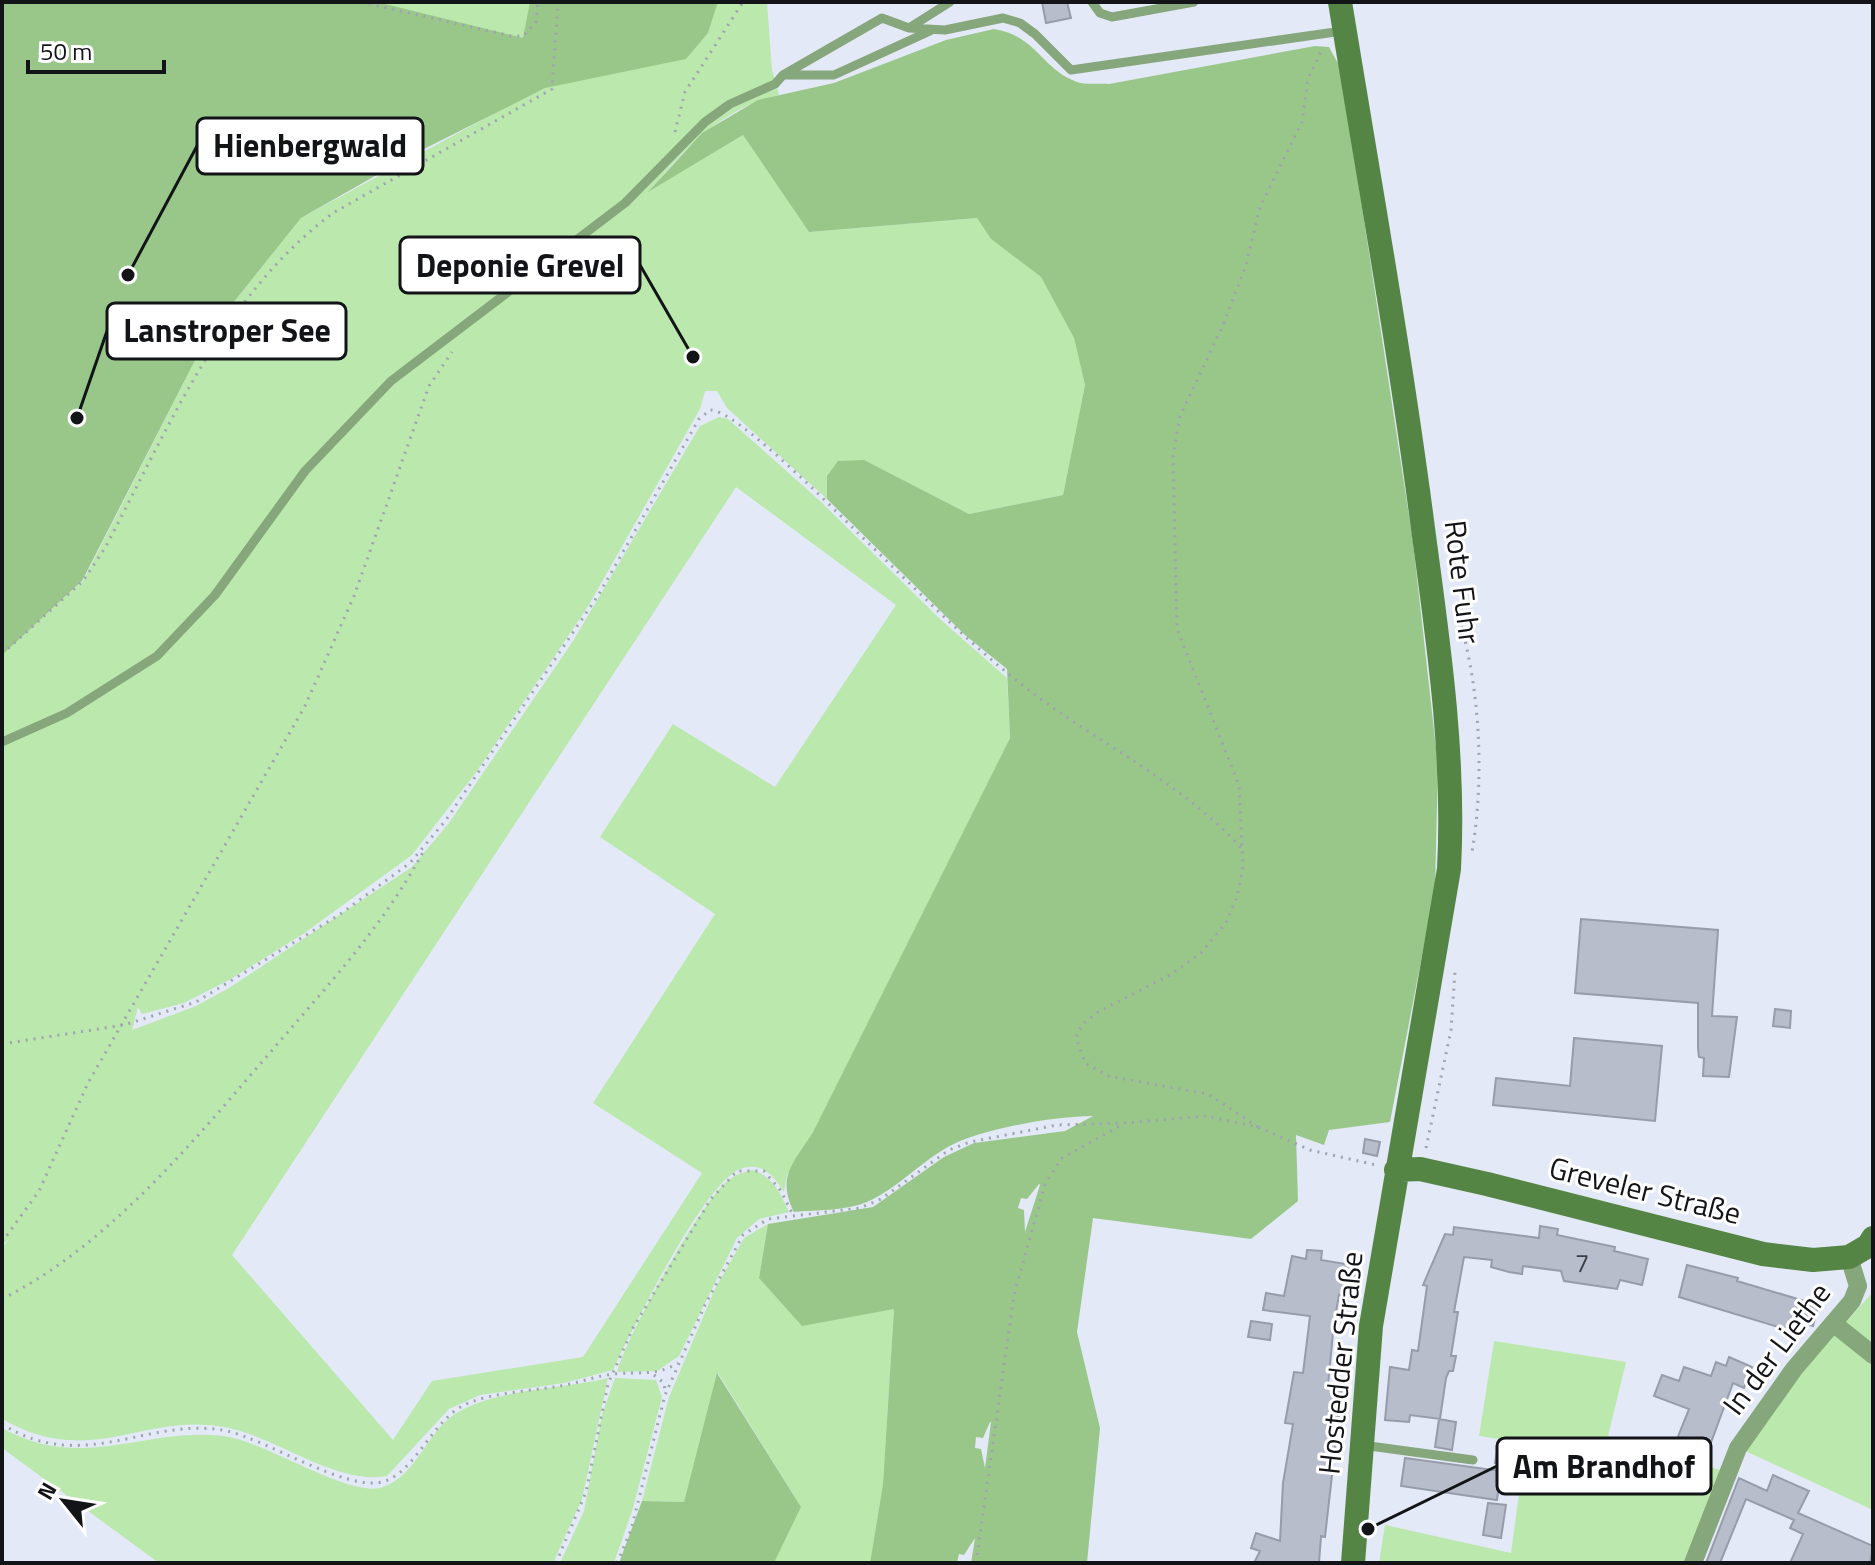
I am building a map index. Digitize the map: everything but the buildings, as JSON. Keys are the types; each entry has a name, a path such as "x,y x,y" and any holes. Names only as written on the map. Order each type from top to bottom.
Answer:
{"main road":[{"name":"Rote Fuhr","path":"1340,2 1414,461 1446,720 1450,789 1449,869 1396,1170"},
{"name":"Greveler Straße","path":"1396,1170 1420,1169 1487,1184 1763,1254 1813,1260 1849,1257"},
{"name":"Hostedder Straße","path":"1353,1563 1371,1326 1396,1170"},
{"path":"1849,1257 1868,1246 1873,1238"}],"street":[{"name":"In der Liethe","path":"1693,1563 1738,1448 1771,1399 1852,1301 1858,1286 1849,1257"},
{"path":"1833,1323 1873,1355"}],"lane":[{"path":"909,28 950,2"},
{"path":"1092,2 1100,13 1112,17 1194,2"},
{"path":"2,742 67,713 157,656 215,595 305,471 391,381 625,203 705,122 730,104 775,84 783,75 882,18 909,28 933,29 1003,18 1012,20 1035,34 1071,70 1345,31"},
{"path":"783,75 834,75 933,29"},
{"path":"1362,1445 1473,1460"}],"path":[{"path":"361,2 511,36 523,36 536,22 538,2"},
{"path":"2,654 83,581 105,548 228,320 301,237 333,213 552,89 558,2"},
{"path":"674,135 685,92 743,2"},
{"path":"1345,31 1323,47 1308,79 1302,122 1260,207 1246,265 1224,323 1180,416 1173,456 1177,629 1239,785 1243,850 1237,897 1226,923 1201,953 1170,975 1098,1012 1082,1025 1076,1037 1085,1063 1108,1076 1208,1094 1258,1127 1310,1150 1396,1170"},
{"path":"2,1242 39,1191 88,1083 284,747 327,662 429,386 453,352"},
{"path":"2,1299 78,1248 152,1187 387,914 428,843 504,738 599,594 699,419 710,410 718,409 823,499 991,660 1179,795 1225,830 1243,850"},
{"path":"2,1044 124,1025 196,1002 239,979 339,915 410,863 428,843"},
{"path":"617,1563 631,1530 665,1395 743,1235 768,1219 860,1208 881,1199 949,1150 970,1142 1057,1125 1206,1116 1258,1127"},
{"path":"976,1563 1014,1295 1045,1184 1062,1158 1125,1123"},
{"path":"556,1563 586,1492 599,1416 608,1384 633,1328 722,1183 737,1171 764,1171 781,1191 793,1215"},
{"path":"2,1424 51,1444 75,1446 199,1429 227,1431 343,1477 363,1482 383,1482 407,1464 440,1422 469,1403 615,1374 654,1375 678,1363"},
{"path":"654,1375 664,1383 665,1395"}],"green space":[{"path":"2,2 550,2 520,100 545,88 708,33 718,2 767,2 772,70 779,95 723,119 692,144 651,190 743,135 809,232 977,218 991,239 1041,277 1074,338 1085,385 1063,495 969,514 863,460 827,476 827,499 727,408 717,391 705,391 700,409 587,608 477,771 412,855 303,934 229,980 184,1003 142,1014 138,1007 132,1030 196,1006 229,988 412,867 449,823 573,641 700,426 719,417 728,419 820,501 941,620 1007,678 1010,738 813,1132 787,1175 784,1192 771,1176 755,1167 740,1169 725,1180 689,1228 670,1260 613,1370 564,1383 480,1395 449,1409 387,1476 348,1474 244,1432 224,1427 195,1424 90,1440 63,1440 34,1433 2,1419 2,1248 9,1239 2,1245 2,654 83,581 209,333 301,218 508,106","holes":["736,487 896,605 775,787 673,724 600,837 715,914 593,1103 702,1173 583,1357 432,1381 393,1440 232,1255"]},
{"path":"2,2 377,2 523,38 530,2 718,2 708,33 686,59 545,88 412,155 301,218 209,333 82,581 2,655"},
{"path":"994,29 1008,33 1030,45 1065,76 1088,84 1109,84 1315,46 1329,47 1341,69 1413,542 1438,766 1435,888 1390,1122 1329,1130 1324,1145 1296,1135 1298,1201 1251,1239 1093,1218 1077,1332 1100,1428 1087,1563 971,1563 975,1538 964,1555 959,1554 957,1563 870,1563 883,1484 894,1309 802,1326 759,1278 768,1224 873,1207 944,1157 974,1143 1065,1131 1093,1116 1026,1123 960,1141 935,1155 879,1196 858,1205 794,1212 789,1199 787,1179 794,1161 813,1132 1010,738 1007,669 965,635 827,499 827,476 838,461 864,460 969,514 1063,495 1085,385 1074,338 1041,277 991,239 977,218 809,232 743,135 648,192 702,133 758,100 834,83 946,40","holes":["1040,1185 1025,1232 1024,1210 1018,1208 1021,1198 1027,1199","991,1422 985,1468 981,1449 975,1448 976,1437 983,1438"]},
{"path":"752,1170 771,1181 789,1212 759,1219 737,1238 679,1356 657,1371 617,1372 648,1303 697,1220 727,1181"},
{"path":"768,1224 759,1278 894,1309 883,1484 870,1563 774,1563 801,1507 718,1373 684,1502 642,1501 669,1397 715,1289 744,1238"},
{"path":"1873,1292 1873,1510 1741,1449 1800,1373"},
{"path":"1494,1341 1626,1362 1608,1436 1724,1471 1690,1563 1379,1563 1385,1525 1511,1553 1526,1443 1479,1436"},
{"path":"717,1373 801,1507 774,1563 619,1563 642,1501 684,1502"},
{"path":"608,1378 582,1499 553,1563 159,1563 2,1448 2,1428 31,1441 59,1447 86,1448 166,1437 223,1436 262,1448 350,1485 383,1487 405,1473 445,1422 471,1406 508,1395"},
{"path":"615,1378 656,1380 662,1397 633,1508 614,1563 560,1563 584,1511 602,1415"}],"place":[{"name":"Hienbergwald","path":"128,275"},
{"name":"Deponie Grevel","path":"693,357"},
{"name":"Lanstroper See","path":"77,418"},
{"name":"Am Brandhof","path":"1368,1529"}]}
